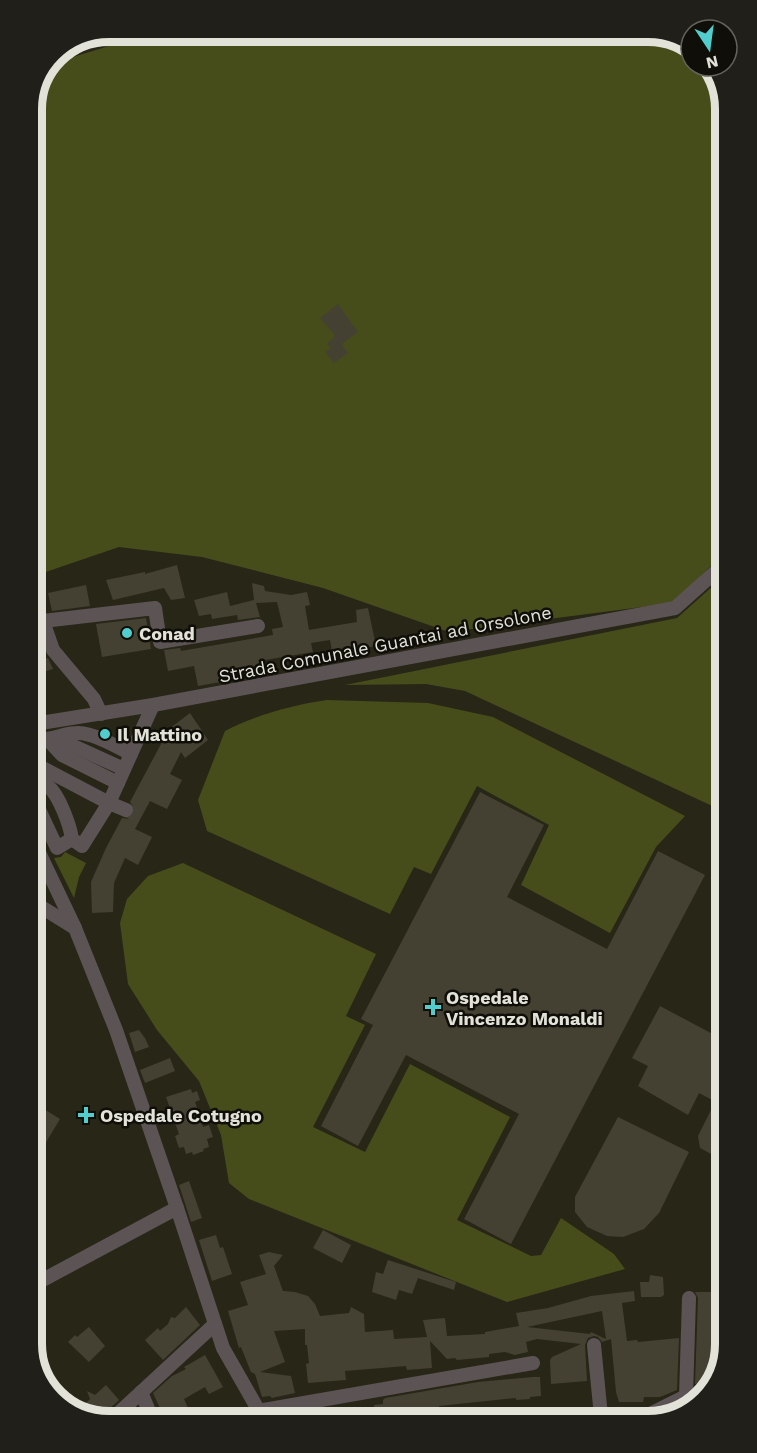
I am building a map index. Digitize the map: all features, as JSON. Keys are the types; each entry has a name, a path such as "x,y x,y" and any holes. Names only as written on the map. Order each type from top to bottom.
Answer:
{"street":[{"name":"Strada Comunale Guantai ad Orsolone","path":"42,724 675,608 715,572"},
{"path":"101,714 94,699 53,650 43,621 155,608 160,642 258,626"},
{"path":"42,783 55,794 71,828 72,839 82,846 109,803 153,705"},
{"path":"46,739 71,733 84,733 131,754"},
{"path":"46,739 124,770"},
{"path":"46,739 62,755 118,783"},
{"path":"42,768 126,810"},
{"path":"42,816 57,848 72,839"},
{"path":"42,858 64,902 116,1030 223,1348 259,1411"},
{"path":"42,905 64,902"},
{"path":"42,907 75,928"},
{"path":"42,1280 177,1208"},
{"path":"657,1410 686,1396 689,1298"},
{"path":"121,1411 215,1324"},
{"path":"594,1345 601,1411"},
{"path":"282,1411 533,1363"},
{"path":"141,1392 149,1411"}],"green space":[{"path":"122,42 652,42 679,50 679,78 707,78 714,96 715,109 715,562 673,603 449,632 323,588 202,557 119,547 42,573 42,105 49,80 62,62"},
{"path":"715,584 715,807 465,691 426,684 345,685 677,618"},
{"path":"327,700 428,703 493,717 685,816 656,847 610,933 521,885 549,825 477,786 431,874 414,867 390,914 207,831 198,800 225,731 274,711"},
{"path":"65,852 86,863 79,877 74,898 54,858 61,857"},
{"path":"183,863 376,954 346,1016 365,1025 313,1127 365,1152 410,1064 510,1117 457,1220 531,1256 541,1255 561,1218 614,1254 625,1269 507,1302 249,1199 229,1183 221,1135 199,1081 157,1030 128,984 120,923 127,899 148,876"}],"building":[{"path":"338,304 358,332 342,344 348,353 334,363 325,352 331,348 327,344 335,336 320,318"},
{"path":"177,565 185,598 171,600 164,588 113,600 106,580 145,572 145,574"},
{"path":"252,583 264,586 265,591 291,595 307,592 310,605 305,606 309,630 357,622 356,610 368,608 376,646 364,648 364,651 333,657 330,640 311,643 313,652 265,660 267,668 220,676 221,682 198,686 194,666 168,671 164,650 180,648 181,651 273,635 272,629 283,627 277,602 256,603 260,617 238,620 237,615 212,619 211,614 199,616 194,600 227,592 230,606 254,600"},
{"path":"86,585 90,606 52,611 48,593"},
{"path":"146,618 151,649 102,657 96,624"},
{"path":"433,631 435,641 405,645 404,637"},
{"path":"48,658 53,669 42,672 42,661"},
{"path":"190,713 208,740 185,758 181,752 170,774 182,780 167,809 150,801 135,829 152,837 138,865 125,858 114,883 113,912 92,913 91,882 106,848 122,818 128,819 134,814 135,808 130,802 169,729"},
{"path":"480,792 544,825 507,897 607,949 658,851 705,875 511,1244 464,1219 519,1114 406,1055 358,1146 321,1126 373,1025 361,1019"},
{"path":"660,1006 715,1035 715,1101 699,1093 688,1115 638,1086 648,1066 632,1058"},
{"path":"139,1030 149,1047 135,1052 129,1033"},
{"path":"170,1058 175,1071 145,1083 140,1070"},
{"path":"191,1089 192,1093 197,1091 200,1100 195,1102 203,1127 209,1125 213,1137 207,1139 209,1147 193,1155 192,1152 186,1154 184,1147 179,1148 175,1136 179,1134 166,1097"},
{"path":"42,1108 60,1119 42,1149"},
{"path":"711,1110 715,1114 713,1155 700,1148 698,1136"},
{"path":"618,1117 689,1152 659,1213 644,1229 623,1237 607,1236 587,1227 575,1212 575,1197"},
{"path":"189,1181 202,1218 191,1222 179,1185"},
{"path":"323,1230 351,1245 342,1263 313,1248"},
{"path":"216,1235 220,1248 223,1247 232,1274 212,1281 199,1240"},
{"path":"269,1252 283,1255 274,1266 283,1291 308,1296 315,1304 320,1316 349,1313 351,1307 364,1314 365,1332 393,1330 394,1339 427,1337 423,1320 445,1318 447,1336 485,1334 485,1332 519,1326 516,1313 548,1308 591,1296 634,1291 635,1301 622,1303 627,1341 679,1338 677,1390 660,1397 644,1397 643,1402 619,1402 611,1339 602,1342 594,1336 588,1338 585,1345 587,1381 551,1384 550,1360 552,1357 581,1344 537,1339 526,1342 528,1352 515,1355 505,1352 489,1354 489,1357 457,1360 447,1359 430,1341 432,1368 407,1370 406,1366 345,1371 346,1380 308,1383 306,1364 309,1363 307,1345 305,1345 305,1329 274,1331 285,1362 260,1372 291,1376 295,1393 272,1398 262,1397 255,1374 251,1372 241,1347 239,1348 228,1311 248,1305 240,1282 266,1274 259,1255","holes":["602,1311 606,1339 591,1332 590,1334 527,1327"]},
{"path":"388,1260 456,1282 454,1290 418,1278 412,1294 399,1290 396,1300 372,1292 376,1272 383,1274"},
{"path":"650,1275 663,1277 664,1295 661,1297 641,1297 640,1282 649,1282"},
{"path":"695,1292 715,1292 714,1357 701,1384 695,1384 698,1298"},
{"path":"186,1307 200,1325 163,1360 145,1340 158,1328 160,1331 168,1324 171,1317 175,1318"},
{"path":"89,1327 105,1346 89,1362 68,1342"},
{"path":"205,1355 223,1387 209,1394 205,1387 184,1399 189,1411 161,1411 153,1393 172,1376 186,1369 184,1367"},
{"path":"540,1377 541,1396 530,1397 530,1399 516,1400 516,1398 439,1406 440,1411 374,1411 374,1405 383,1404 385,1398 478,1382"},
{"path":"106,1385 119,1400 107,1411 84,1405 90,1399 87,1391 95,1395"}],"tunnel":[{"path":"126,810 142,817"}],"place":[{"name":"Conad","path":"127,633"},
{"name":"Il Mattino","path":"105,734"},
{"name":"Ospedale Vincenzo Monaldi","path":"433,1007"},
{"name":"Ospedale Cotugno","path":"86,1115"}]}
